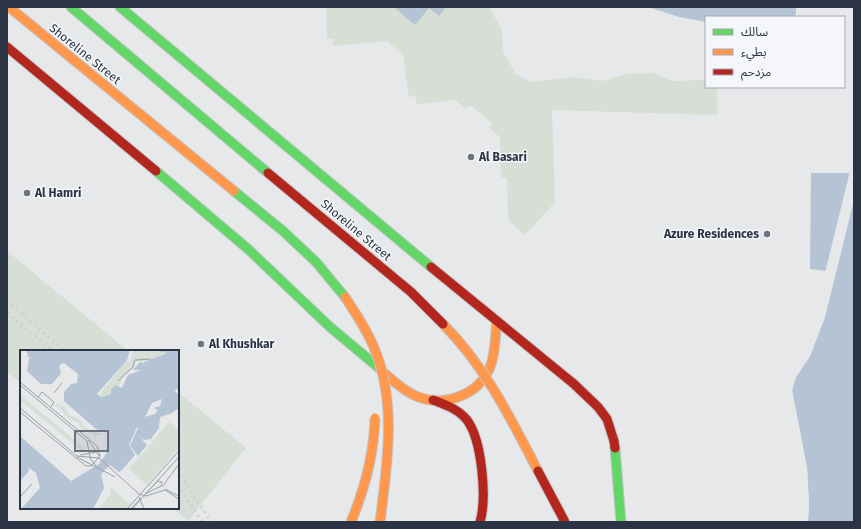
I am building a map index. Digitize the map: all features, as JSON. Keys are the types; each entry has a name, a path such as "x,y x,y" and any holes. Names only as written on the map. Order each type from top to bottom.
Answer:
{"main road":[{"name":"Shoreline Street","path":"9,7 300,246 316,262 345,297 360,318 372,340 382,371 388,410 388,449 380,522"},
{"name":"Shoreline Street","path":"71,7 411,292 451,332 469,354 501,400 565,522"},
{"path":"120,7 574,384 603,413 610,426 614,441 621,522"},
{"path":"95,13 100,30"},
{"path":"10,44 247,248 326,322 399,385 414,395 432,400 444,401 467,394 481,382 491,366 494,354 497,321"},
{"path":"45,48 61,50"},
{"path":"345,297 368,370"},
{"path":"432,400 452,407 468,421 478,440 484,500 484,508 480,522"},
{"path":"351,522 366,484 371,463 374,442 374,406"}],"shaded area":[{"path":"326,7 489,7 502,30 503,52 516,74 530,82 573,77 602,81 626,74 653,73 672,81 705,80 705,88 717,88 717,115 552,110 555,202 525,235 508,220 507,178 501,177 500,137 489,128 492,123 470,105 466,109 455,100 416,104 416,96 409,97 403,55 387,41 333,46 333,39 327,39"},
{"path":"7,251 127,350 20,350 20,382 7,372"},
{"path":"179,393 246,448 188,521 173,509 179,509"}],"water":[{"path":"446,7 439,16 429,8 415,25 395,8"},
{"path":"648,7 796,7 796,14 794,16 705,16 705,22 679,17"},
{"path":"811,173 850,173 826,271 810,269"},
{"path":"854,200 854,522 808,522 809,503 807,468 792,390 796,377 810,356 825,317"}],"pier":[{"path":"850,171 852,173 827,271 825,273"},
{"path":"854,198 825,317 810,356 796,377 792,390 807,468 809,503 808,522 806,522 807,503 805,468 790,389 794,376 808,356 823,316 852,199"}],"railway":[{"path":"7,301 64,350"},
{"path":"7,313 52,350"},
{"path":"179,473 211,522"},
{"path":"179,487 202,522"}],"traffic: fast":[{"path":"71,7 268,173"},
{"path":"120,7 431,267"},
{"path":"156,171 248,249 330,327 379,368"},
{"path":"234,191 283,231 316,262 345,297"},
{"path":"615,448 621,522"}],"traffic: slow":[{"path":"9,7 234,191"},
{"path":"345,297 369,336 382,371 386,392 388,413 387,457 380,522"},
{"path":"379,368 401,387 416,396 438,400 459,396 469,392 485,377 492,362 497,321"},
{"path":"443,324 472,357 484,375 507,413 538,471"},
{"path":"351,522 361,497 368,471 373,445 375,418"}],"traffic: jam":[{"path":"7,47 156,171"},
{"path":"268,173 411,292 443,324"},
{"path":"431,267 574,384 598,407 607,419 615,448"},
{"path":"433,400 460,413 467,420 472,429 480,455 482,470 483,499 480,522"},
{"path":"538,471 565,522"}],"place":[{"name":"Al Basari","path":"471,157"},
{"name":"Al Hamri","path":"27,193"},
{"name":"Azure Residences","path":"767,234"},
{"name":"Al Khushkar","path":"201,344"}]}
